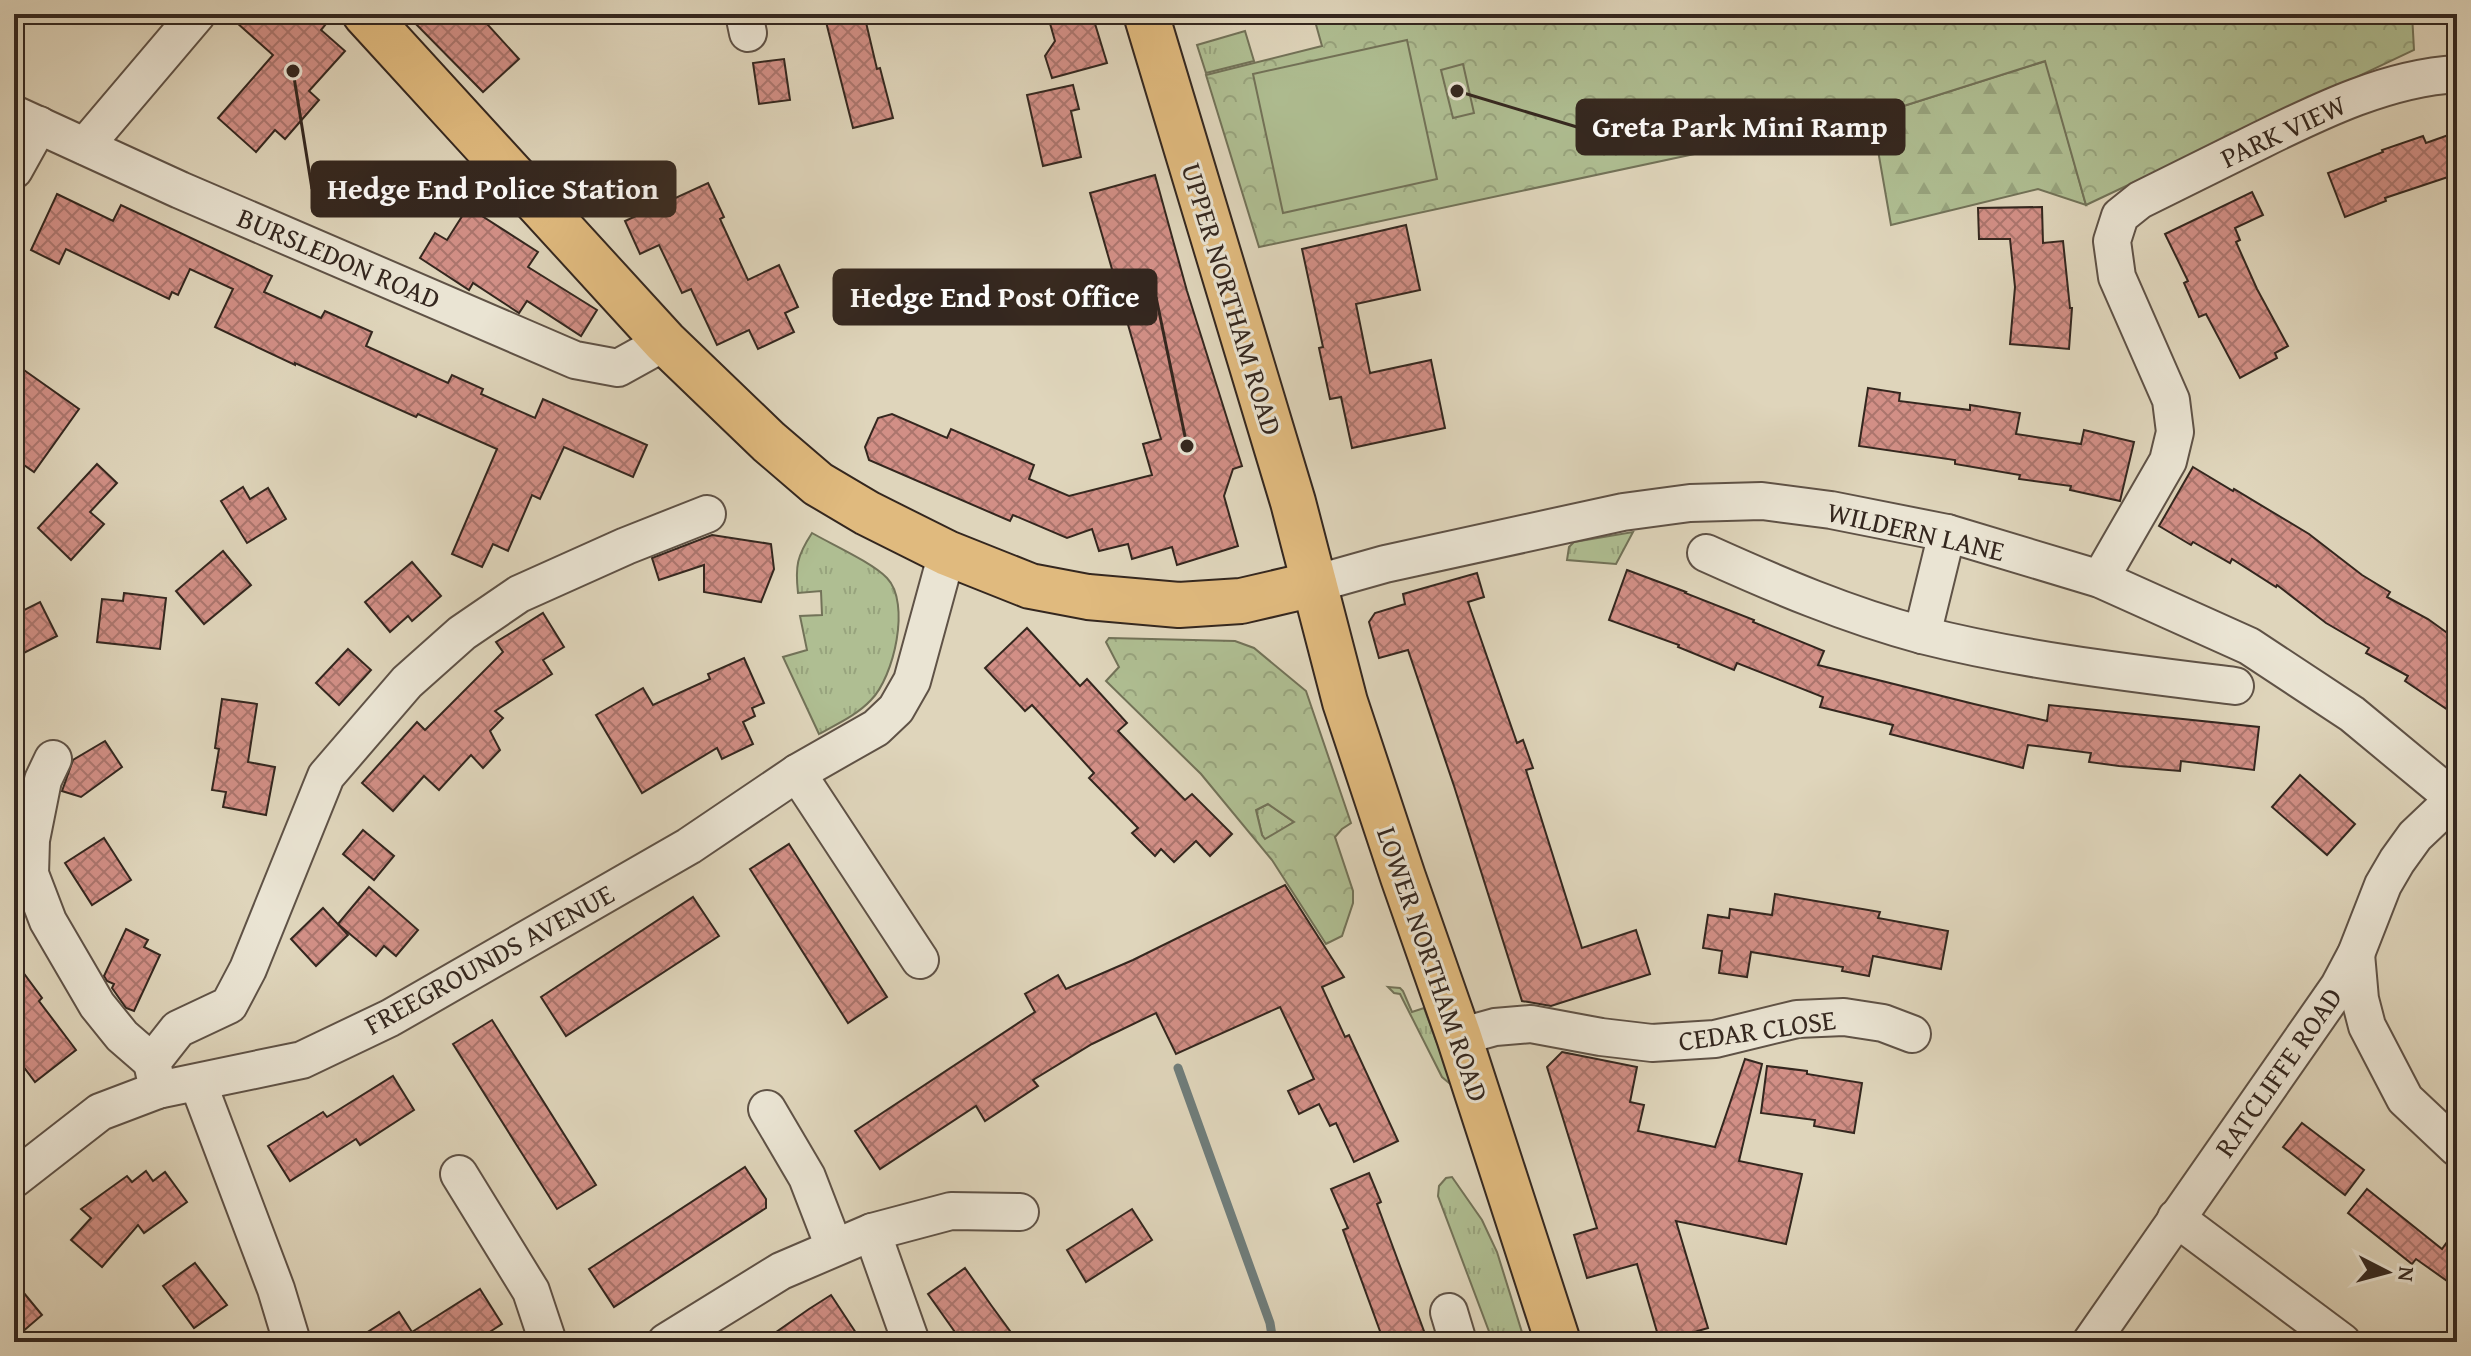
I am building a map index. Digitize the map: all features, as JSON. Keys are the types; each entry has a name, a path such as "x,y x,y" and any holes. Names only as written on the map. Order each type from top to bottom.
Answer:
{"main road":[{"path":"365,14 665,342 769,442 818,484 867,513 947,553 1030,586 1134,602 1179,605 1241,601 1314,584"},
{"name":"UPPER NORTHAM ROAD","path":"1146,14 1293,502 1314,584"},
{"name":"LOWER NORTHAM ROAD","path":"1314,584 1345,702 1558,1342"}],"street":[{"path":"85,146 197,14"},
{"name":"PARK VIEW","path":"2100,579 2168,461 2175,432 2171,400 2117,277 2112,241 2120,216 2140,200 2295,124 2362,95 2433,75 2457,74"},
{"path":"14,170 26,120"},
{"name":"BURSLEDON ROAD","path":"26,120 180,190 575,360 618,368 665,342"},
{"name":"WILDERN LANE","path":"1314,584 1385,564 1623,512 1690,503 1762,501 1831,510 1947,533 2100,579 2249,646 2352,714 2456,800"},
{"path":"41,770 31,840 30,874 48,921 97,1005 155,1076 178,1029 229,1005 248,969 326,776 407,682 462,633 519,594 707,514"},
{"path":"1922,635 1947,533"},
{"name":"FREEGROUNDS AVENUE","path":"14,1179 100,1112 155,1076 198,1083 302,1060 390,1018 689,846 797,773 876,728 896,709 912,681 947,553"},
{"path":"1706,553 1800,596 1922,635 2072,665 2235,686"},
{"path":"797,773 920,960"},
{"name":"RATCLIFFE ROAD","path":"2091,1342 2339,986 2356,954 2383,885 2397,861 2415,836 2456,800"},
{"path":"2356,954 2360,999 2367,1026 2405,1099 2457,1148"},
{"name":"CEDAR CLOSE","path":"1459,1037 1495,1027 1531,1024 1652,1043 1715,1039 1797,1019 1844,1017 1883,1023 1912,1034"},
{"path":"198,1083 276,1289 292,1342"},
{"path":"767,1109 807,1177 834,1247"},
{"path":"459,1174 531,1291 548,1342"},
{"path":"666,1342 781,1271 872,1232 951,1211 1020,1212"},
{"path":"2176,1218 2342,1342"},
{"path":"872,1232 911,1342"}],"green space":[{"path":"1313,14 2412,14 2414,50 2086,205 2045,61 1872,116 1259,247 1206,75 1322,46"},
{"path":"1245,31 1254,61 1206,73 1197,45"},
{"path":"1407,40 1437,179 1283,213 1253,74"},
{"path":"2046,61 2086,205 2038,189 1891,225 1872,116"},
{"path":"1463,64 1474,113 1453,118 1441,70"},
{"path":"1633,532 1616,564 1567,560 1569,547 1574,542"},
{"path":"812,533 862,560 887,578 894,589 899,622 887,675 879,689 860,710 819,734 783,657 807,650 800,616 822,615 821,591 798,593 798,562"},
{"path":"1109,638 1235,641 1254,648 1306,691 1351,823 1335,837 1353,891 1353,903 1342,936 1326,944 1272,860 1201,774 1106,681 1119,667 1106,642","holes":["1268,804 1294,822 1265,839 1256,810"]},
{"path":"1268,804 1294,822 1265,840 1256,810"},
{"path":"1388,987 1403,991 1412,1012 1424,1008 1450,1078 1449,1083 1442,1077 1400,994"},
{"path":"1452,1177 1482,1220 1497,1252 1525,1342 1493,1342 1438,1196 1439,1186 1446,1178"}],"building":[{"path":"227,14 314,14 326,24 321,30 345,51 309,91 319,100 285,139 275,130 256,152 218,118 273,55"},
{"path":"406,14 478,14 519,59 483,92"},
{"path":"824,14 864,14 893,118 853,128"},
{"path":"1069,14 1092,14 1107,63 1052,78 1045,56 1055,41 1049,20"},
{"path":"784,59 790,100 759,104 753,63"},
{"path":"1073,85 1079,109 1071,111 1081,157 1043,166 1027,95"},
{"path":"2457,132 2457,174 2385,198 2386,201 2345,217 2328,173 2423,136 2426,143"},
{"path":"1155,175 1187,291 1242,466 1233,469 1224,496 1238,546 1177,565 1172,547 1132,559 1128,544 1099,551 1092,529 1067,538 1013,515 1010,521 869,460 865,447 878,418 892,414 947,438 951,429 1034,465 1029,479 1069,496 1152,475 1143,444 1161,439 1090,193"},
{"path":"708,183 724,217 720,219 748,280 779,265 798,307 785,313 794,332 758,349 749,330 717,345 691,289 682,293 659,245 640,254 625,221"},
{"path":"2252,192 2263,215 2235,228 2240,240 2236,242 2288,346 2275,353 2277,358 2240,378 2206,314 2199,317 2184,283 2188,281 2165,234"},
{"path":"57,194 113,221 121,205 272,276 264,292 321,318 325,311 372,332 366,346 448,383 452,375 483,389 481,394 535,418 543,399 647,445 633,477 564,447 540,499 532,495 508,551 493,544 482,567 452,554 497,449 295,365 215,327 233,289 190,269 178,295 172,292 169,299 66,249 59,264 31,250"},
{"path":"468,207 538,252 528,267 597,310 581,336 527,301 519,313 473,283 469,290 420,258 435,233 447,240"},
{"path":"2042,207 2043,243 2063,241 2072,308 2069,349 2010,344 2015,287 2010,239 1979,239 1978,208"},
{"path":"1406,225 1420,290 1356,304 1370,373 1431,360 1445,428 1352,448 1341,397 1330,399 1319,348 1323,347 1302,249"},
{"path":"14,363 79,409 34,472 14,458"},
{"path":"1868,388 1900,393 1899,401 1970,410 1970,405 2020,413 2016,434 2081,444 2084,430 2134,442 2120,501 2070,490 2071,486 2019,479 2020,475 1955,464 1955,460 1859,446"},
{"path":"97,464 117,483 90,512 104,524 71,560 38,528"},
{"path":"2193,467 2309,534 2362,575 2390,592 2387,597 2428,619 2457,640 2457,716 2405,681 2408,676 2366,653 2369,648 2326,623 2277,585 2232,559 2230,563 2159,526"},
{"path":"243,487 250,499 268,488 286,519 247,543 221,501"},
{"path":"712,535 771,544 774,569 761,602 704,592 704,565 659,580 652,558"},
{"path":"223,551 251,585 204,624 176,591"},
{"path":"412,562 441,596 412,621 408,616 390,632 365,602"},
{"path":"1627,570 1824,651 1818,665 1974,704 2047,721 2049,705 2259,727 2254,770 2181,761 2180,771 2119,766 2089,762 2091,753 2028,745 2023,768 1890,734 1893,725 1820,707 1823,697 1737,663 1734,670 1679,645 1609,620"},
{"path":"1477,573 1484,597 1468,602 1517,743 1523,740 1533,768 1526,770 1582,948 1636,930 1650,974 1551,1006 1522,1001 1408,650 1379,658 1369,622 1375,613 1405,604 1403,594"},
{"path":"124,593 166,598 160,649 97,642 102,599 123,601"},
{"path":"40,602 57,636 22,654 14,639 14,615"},
{"path":"543,613 564,647 543,660 552,674 495,711 503,718 490,731 500,750 483,768 471,755 439,790 424,776 393,811 362,783 417,722 425,730 503,652 496,642"},
{"path":"1027,628 1080,686 1087,679 1127,723 1118,731 1185,800 1192,794 1232,834 1210,856 1196,841 1174,862 1161,849 1155,856 1132,833 1138,828 1089,778 1094,773 1032,705 1025,711 985,668"},
{"path":"348,649 371,670 339,705 316,683"},
{"path":"744,658 764,703 752,708 755,716 743,722 753,744 722,759 717,748 642,793 596,715 643,688 653,705 710,679 708,674"},
{"path":"222,699 257,704 248,762 275,767 266,815 223,807 226,792 212,790 219,749 215,748"},
{"path":"105,741 122,767 81,797 62,791 73,760"},
{"path":"2300,775 2355,824 2327,855 2272,807"},
{"path":"363,830 394,856 374,880 343,854"},
{"path":"104,838 131,880 92,905 65,863"},
{"path":"789,844 887,997 848,1023 750,869"},
{"path":"1285,885 1344,977 1322,987 1345,1037 1349,1035 1398,1141 1354,1162 1336,1123 1330,1126 1319,1104 1299,1114 1288,1091 1314,1079 1280,1007 1176,1054 1156,1013 1092,1044 1033,1080 1038,1086 985,1121 976,1106 880,1169 855,1131 1035,1012 1025,994 1058,975 1066,989 1133,960"},
{"path":"369,887 418,930 396,956 384,946 376,956 338,924"},
{"path":"1775,894 1880,912 1878,918 1948,931 1941,969 1873,956 1869,976 1842,971 1843,967 1751,952 1747,977 1719,973 1722,951 1703,948 1708,915 1729,918 1730,909 1772,915"},
{"path":"693,897 719,936 566,1036 541,997"},
{"path":"323,908 348,935 316,966 291,939"},
{"path":"126,929 148,940 144,947 160,955 134,1011 126,1008 112,988 114,984 104,976"},
{"path":"14,960 42,998 39,1001 76,1050 35,1082 14,1054"},
{"path":"492,1020 596,1185 557,1209 453,1044"},
{"path":"1562,1052 1637,1067 1630,1102 1644,1105 1638,1131 1715,1147 1745,1059 1762,1064 1739,1161 1802,1174 1786,1244 1676,1221 1708,1328 1660,1342 1637,1264 1587,1278 1574,1235 1597,1228 1547,1067"},
{"path":"1767,1066 1862,1083 1854,1133 1814,1126 1815,1120 1761,1113"},
{"path":"393,1076 414,1110 360,1145 356,1139 290,1181 268,1146 323,1112 327,1117"},
{"path":"2302,1123 2364,1170 2345,1195 2283,1147"},
{"path":"745,1167 766,1199 766,1208 614,1307 589,1269"},
{"path":"146,1171 153,1181 165,1172 187,1202 144,1233 138,1225 102,1267 71,1240 91,1218 81,1209 127,1176 132,1182"},
{"path":"1369,1173 1381,1202 1377,1204 1428,1342 1384,1342 1343,1230 1348,1228 1331,1189"},
{"path":"2367,1189 2442,1249 2457,1228 2457,1288 2416,1259 2412,1264 2348,1213"},
{"path":"1132,1209 1152,1240 1086,1282 1067,1250"},
{"path":"195,1263 227,1305 194,1328 163,1286"},
{"path":"965,1268 1018,1342 962,1342 928,1294"},
{"path":"14,1281 42,1315 14,1339"},
{"path":"480,1289 502,1324 474,1342 352,1342 399,1312 412,1332"},
{"path":"831,1295 862,1342 762,1342 809,1309"}],"waterway":[{"path":"1178,1068 1270,1323 1273,1342"}],"place":[{"name":"Hedge End Police Station","path":"293,71"},
{"name":"Greta Park Mini Ramp","path":"1457,91"},
{"name":"Hedge End Post Office","path":"1187,446"}]}
